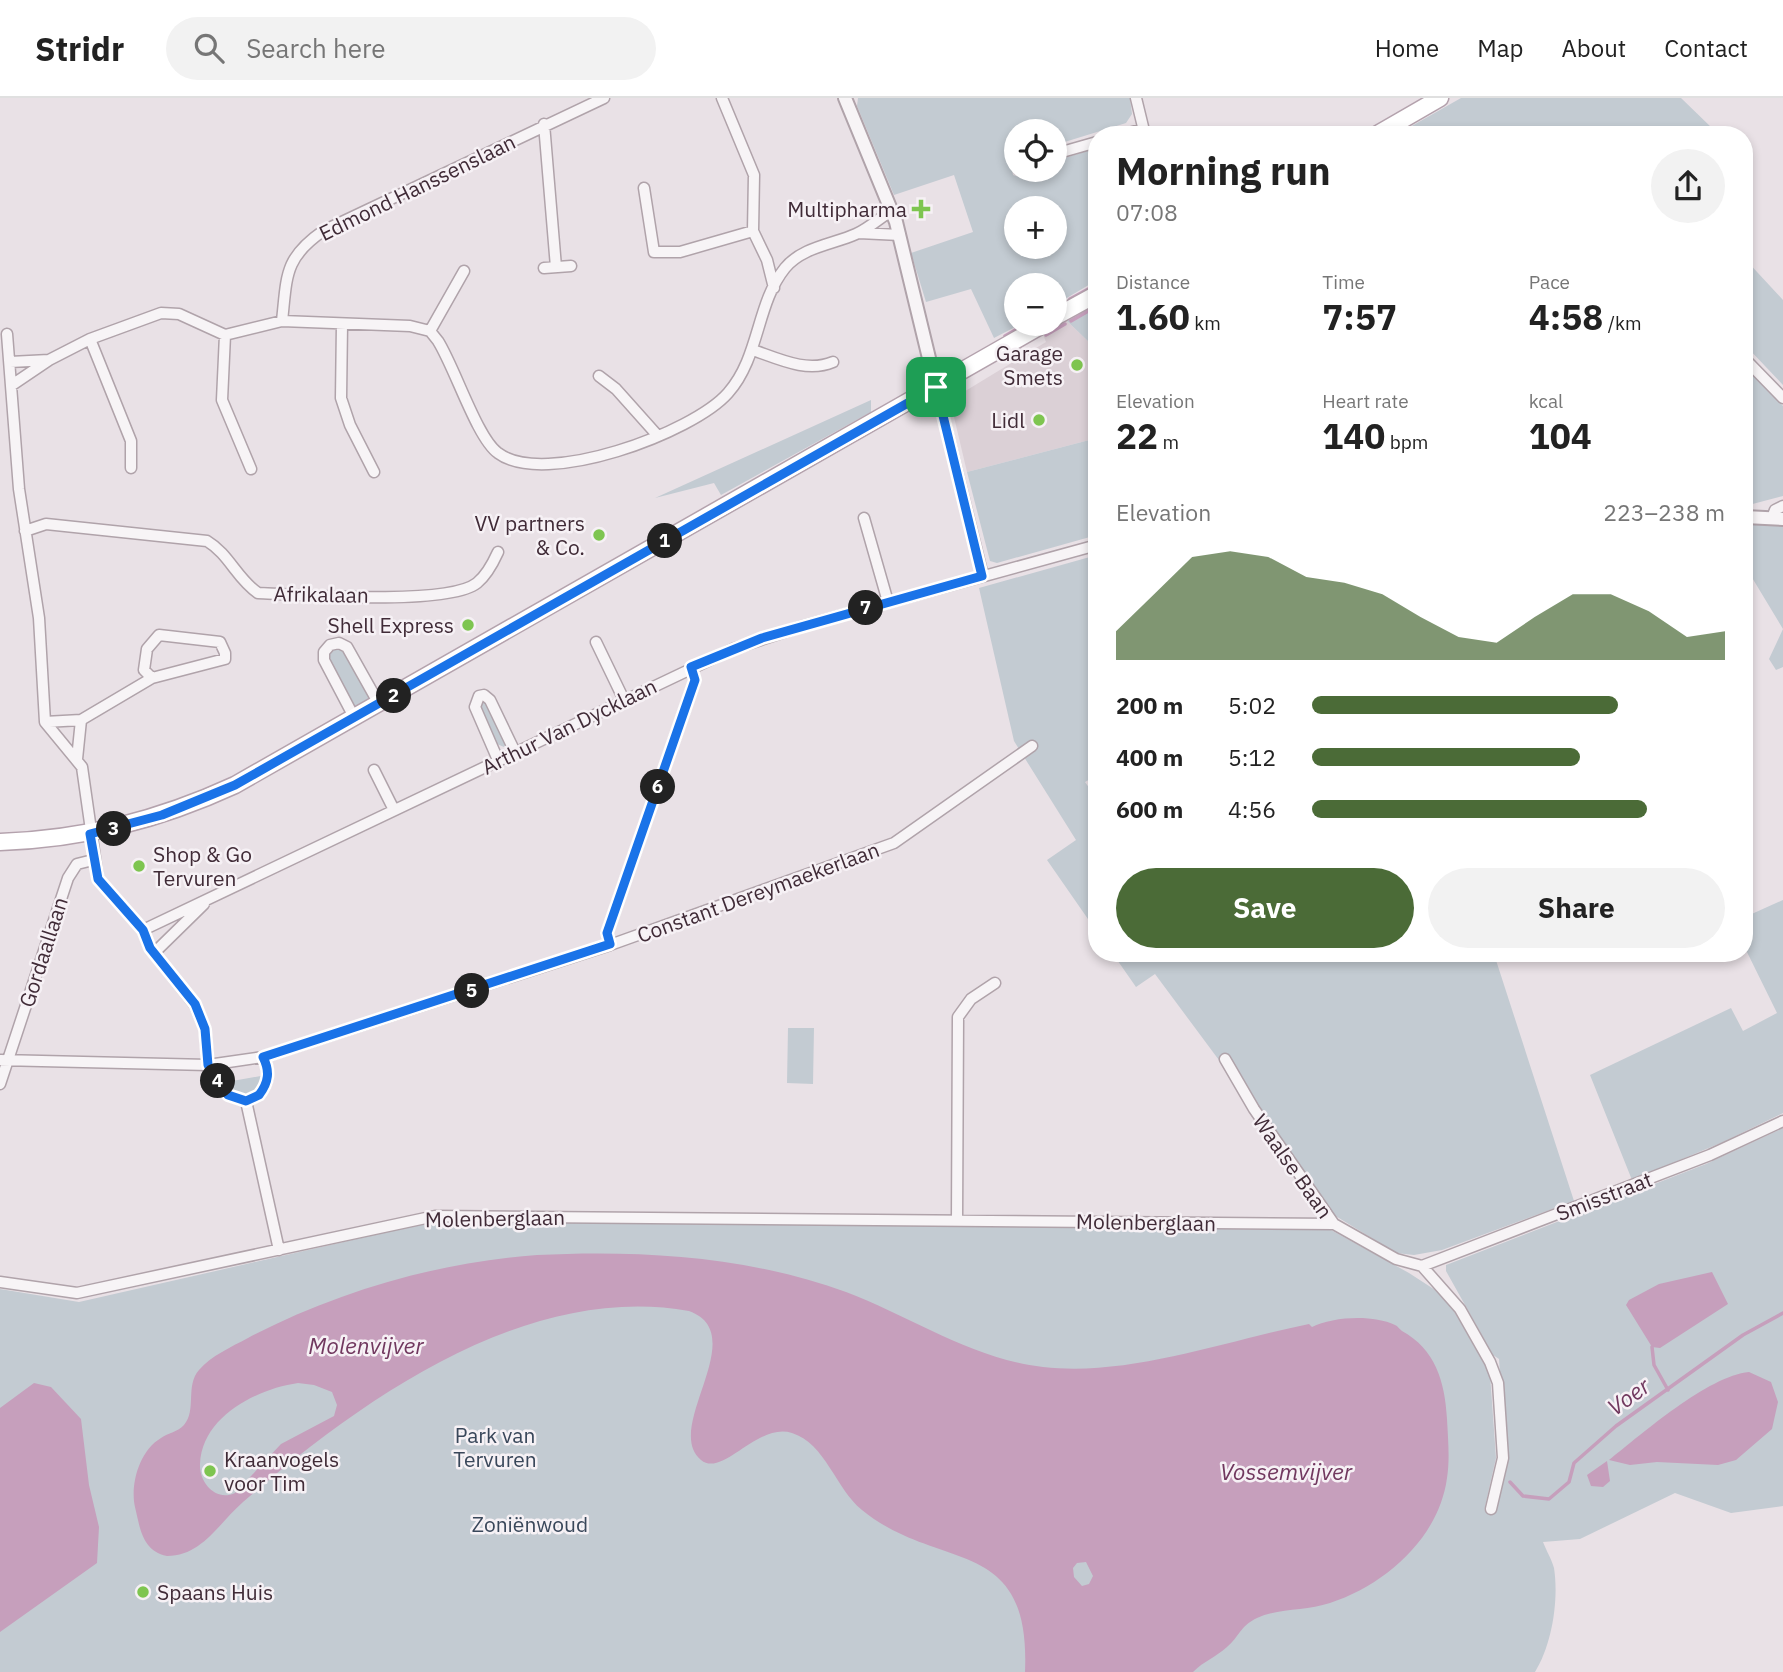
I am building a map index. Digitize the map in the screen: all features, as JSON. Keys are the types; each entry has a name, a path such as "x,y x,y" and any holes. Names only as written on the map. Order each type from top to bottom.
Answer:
{"main road":[{"path":"1392,126 1440,98"},
{"path":"1067,310 1088,298"},
{"path":"0,842 90,834 145,821 206,799 355,719 1023,336"}],"street":[{"name":"Edmond Hanssenslaan","path":"282,321 288,268 303,245 323,231 544,124 604,98"},
{"path":"722,98 754,175 753,231 767,260 774,288"},
{"path":"845,98 900,235 982,576"},
{"path":"1136,98 1143,126"},
{"path":"544,124 556,267"},
{"path":"1067,151 1088,145"},
{"path":"644,188 654,252 680,253 753,231"},
{"path":"12,385 49,360 90,339 161,313 178,314 225,335 282,321 410,326 430,331 450,361 478,422 496,452 519,464 553,464 612,451 658,436 684,424 727,394 753,351 774,288 786,266 814,248 858,233 892,210"},
{"path":"858,233 900,235"},
{"path":"767,260 786,266"},
{"path":"544,268 571,266"},
{"path":"430,331 464,271"},
{"path":"342,324 341,398 350,425 374,472"},
{"path":"7,334 25,531 39,618 45,722 54,736 77,759 84,777 93,860 98,879 143,930 154,953 195,1004 205,1029 208,1065 228,1095 246,1101 259,1095 264,1089 269,1069 263,1057"},
{"path":"225,335 222,400 251,469"},
{"path":"90,339 131,441 131,468"},
{"path":"753,351 808,368 834,362"},
{"path":"10,362 49,360"},
{"path":"1753,367 1783,398"},
{"path":"598,376 616,389 658,436"},
{"path":"1753,518 1777,519 1776,508 1783,506"},
{"path":"864,518 888,602"},
{"name":"Afrikalaan","path":"25,531 46,524 206,541 220,548 247,586 258,593 343,597 437,594 476,585 491,568 498,552"},
{"name":"Arthur Van Dycklaan","path":"143,930 691,667 762,638 1088,547"},
{"path":"45,722 81,720 152,678 225,659 225,653 220,642 159,635 147,649 144,670 152,678"},
{"path":"596,642 624,700"},
{"path":"355,719 326,665 324,652 330,645 339,643 346,647 379,705"},
{"path":"610,944 607,933 695,680 691,667"},
{"path":"498,760 475,707 479,696 484,695 490,700 515,752"},
{"path":"77,759 81,720"},
{"name":"Constant Dereymaekerlaan","path":"4,1060 118,1065 208,1065 263,1057 610,944 894,843 1032,746"},
{"path":"374,770 394,810"},
{"name":"Gordaallaan","path":"0,1084 4,1060 68,878 77,864 93,860"},
{"name":"Arthur Van Dycklaan","path":"154,953 210,898"},
{"path":"957,1220 958,1017 971,999 995,983"},
{"name":"Waalse Baan","path":"1225,1059 1254,1109 1334,1224 1396,1259 1422,1266"},
{"path":"246,1101 279,1250"},
{"name":"Smisstraat","path":"1422,1266 1710,1154 1783,1121"},
{"name":"Molenberglaan","path":"0,1282 78,1293 435,1216 1334,1224"},
{"path":"1422,1266 1448,1292 1490,1362 1498,1383 1503,1458 1491,1509"}],"shaded area":[{"path":"1067,321 1088,341 1088,440 967,472 954,417 962,393 1046,342 1044,336 1067,336"}],"green space":[{"path":"858,98 1130,98 1132,114 1126,123 1116,126 1088,126 1088,135 1067,141 1067,119 1004,119 1004,182 1067,182 1067,157 1088,151 1088,285 1067,298 1067,273 1004,273 1004,333 994,338 971,289 926,302 911,253 973,232 954,175 894,195 857,106"},
{"path":"1461,98 1681,98 1710,126 1412,126"},
{"path":"1753,268 1783,300 1783,385 1753,353"},
{"path":"1088,309 1088,341 1067,321"},
{"path":"1753,374 1783,406 1783,496 1753,504"},
{"path":"871,400 871,412 721,495 714,483 655,498"},
{"path":"1088,440 1088,538 997,563 990,561 967,472"},
{"path":"1753,523 1783,525 1783,629 1753,579"},
{"path":"1088,558 1088,780 1085,782 1088,786 1088,919 1047,860 1076,840 1014,741 979,588"},
{"path":"1783,629 1783,667 1776,670 1769,659"},
{"path":"333,648 342,648 373,702 356,713 329,663 328,652"},
{"path":"482,701 486,702 506,743 504,747 497,744 479,707"},
{"path":"1783,900 1783,1113 1723,1142 1632,1180 1590,1075 1731,1008 1743,1031 1777,1013 1752,962 1753,913"},
{"path":"1119,962 1497,962 1574,1201 1442,1250 1414,1255 1396,1253 1334,1215 1155,974 1136,987"},
{"path":"788,1028 814,1028 813,1084 787,1083"},
{"path":"266,1075 264,1083 250,1095 233,1093 221,1083"},
{"name":"Park van Tervuren","path":"1783,1128 1783,1506 1731,1513 1675,1493 1580,1539 1543,1542 1554,1568 1556,1594 1550,1636 1535,1672 0,1672 0,1289 79,1302 436,1221 1331,1230 1409,1273 1446,1297 1490,1374 1496,1458 1484,1511 1506,1462 1499,1359 1493,1355 1446,1271 1446,1265 1706,1164"}],"water":[{"name":"Vossemvijver","path":"537,1255 654,1255 771,1270 846,1292 992,1355 1043,1367 1109,1367 1177,1356 1309,1324 1312,1327 1352,1318 1375,1319 1397,1326 1423,1347 1441,1379 1446,1405 1448,1449 1447,1478 1442,1500 1421,1539 1389,1571 1350,1595 1330,1603 1257,1618 1247,1624 1219,1654 1193,1672 1025,1672 1023,1628 1013,1597 996,1576 975,1562 891,1529 862,1510 844,1490 822,1456 804,1439 792,1433 779,1432 754,1441 720,1462 710,1464 701,1460 692,1445 692,1426 711,1360 712,1339 706,1323 689,1311 628,1307 567,1314 507,1332 448,1358 339,1425 243,1502 209,1537 190,1551 167,1556 147,1544 135,1507 134,1489 138,1469 153,1444 179,1429 188,1419 195,1376 209,1360 281,1322 352,1293 425,1272","holes":["298,1383 314,1385 332,1392 337,1405 334,1416 281,1444 235,1493 215,1493 206,1484 200,1471 203,1447 210,1432 234,1408 250,1399 266,1391","1086,1562 1093,1576 1089,1584 1082,1586 1074,1577 1073,1568 1077,1563"]},
{"path":"1712,1272 1728,1304 1660,1348 1652,1347 1626,1305 1629,1300 1659,1284"},
{"path":"1749,1372 1771,1382 1778,1402 1772,1429 1736,1460 1718,1465 1657,1462 1630,1465 1609,1460 1696,1394 1733,1376"},
{"path":"34,1383 51,1387 81,1419 89,1485 99,1527 97,1563 0,1632 0,1408"},
{"path":"1607,1461 1610,1481 1603,1487 1591,1486 1587,1475"}],"waterway":[{"path":"1070,299 1088,289"},
{"path":"1071,321 1088,311"},
{"name":"Voer","path":"1510,1482 1523,1496 1549,1499 1569,1482 1574,1463 1616,1426 1743,1335 1783,1313"},
{"path":"1652,1347 1654,1365 1668,1390"}],"place":[{"name":"Multipharma","path":"921,209"},
{"name":"Garage Smets","path":"1077,365"},
{"name":"Lidl","path":"1039,420"},
{"name":"VV partners & Co.","path":"599,535"},
{"name":"Shell Express","path":"468,625"},
{"name":"Shop & Go Tervuren","path":"139,866"},
{"name":"Kraanvogels voor Tim","path":"210,1471"},
{"name":"Spaans Huis","path":"143,1592"}],"route":[{"path":"936,387 982,576 762,638 691,667 695,680 607,933 610,944 263,1057 269,1069 264,1089 259,1095 246,1101 228,1095 208,1065 205,1029 195,1004 150,948 143,930 94,872 90,834 145,821 206,799 235,785 936,387"}],"water label":[{"name":"Molenvijver","path":"366,1345"}],"park label":[{"name":"Zoniënwoud","path":"530,1524"}]}
